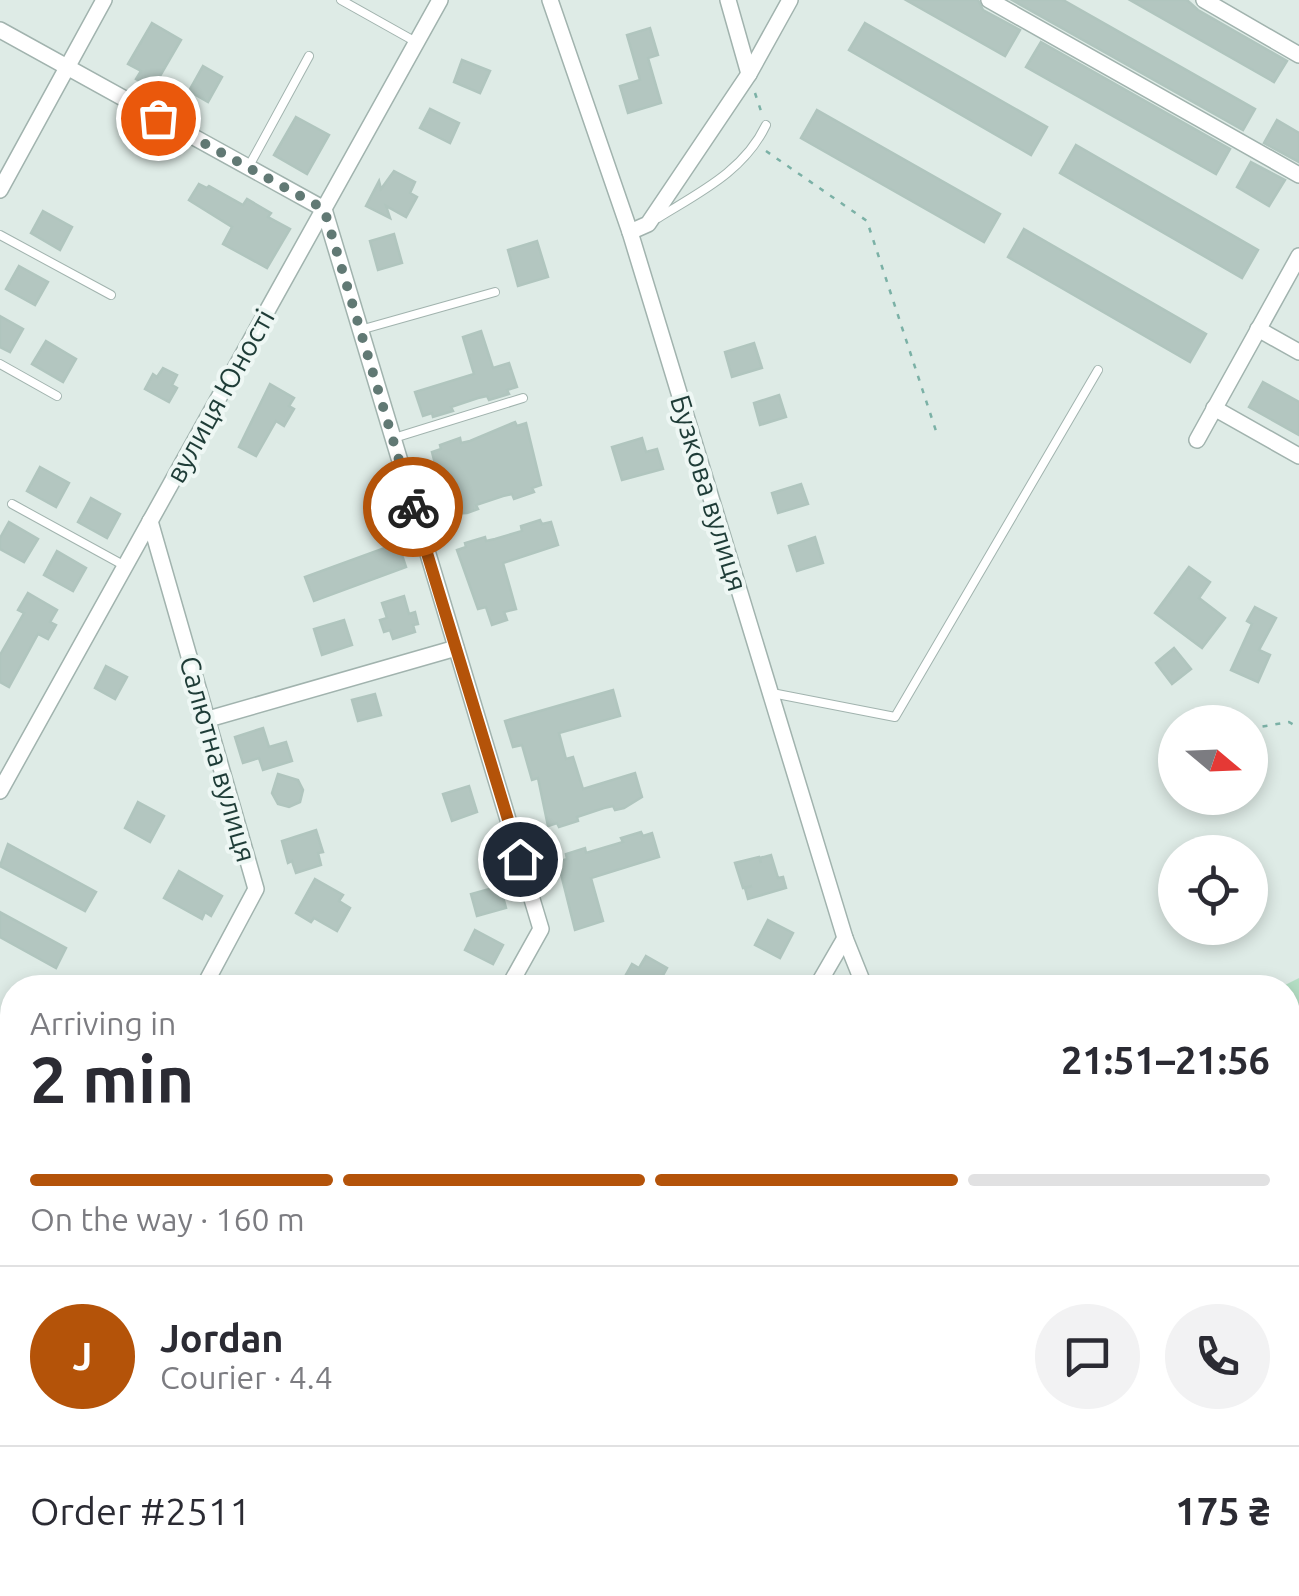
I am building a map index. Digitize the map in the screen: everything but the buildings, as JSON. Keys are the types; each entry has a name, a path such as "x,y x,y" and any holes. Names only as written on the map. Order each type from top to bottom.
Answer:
{"street":[{"path":"0,190 104,0"},
{"name":"вулиця Юності","path":"0,791 440,0"},
{"name":"Бузкова вулиця","path":"550,0 630,232 859,975"},
{"path":"728,0 749,74"},
{"path":"630,232 648,224 749,74 790,0"},
{"path":"989,0 1299,175"},
{"path":"1204,0 1299,55"},
{"path":"0,30 324,209 541,929 515,975"},
{"path":"1196,440 1299,256"},
{"path":"1258,329 1299,352"},
{"path":"1214,408 1299,456"},
{"name":"Салютна вулиця","path":"150,521 256,889 209,975"},
{"path":"206,720 456,648"},
{"path":"824,975 845,938"}],"lane":[{"path":"340,0 416,42"},
{"path":"248,168 309,56"},
{"path":"648,224 728,175 757,144 766,125"},
{"path":"0,235 110,295"},
{"path":"360,330 495,292"},
{"path":"0,364 56,396"},
{"path":"772,692 894,716 1098,370"},
{"path":"393,438 523,398"},
{"path":"12,504 125,566"}],"path":[{"path":"749,74 766,125"},
{"path":"757,144 867,220 936,431"},
{"path":"1268,726 1289,722 1299,728"}],"way so far":[{"path":"158,118 324,209 413,507"}],"route":[{"path":"413,507 520,859"}]}
